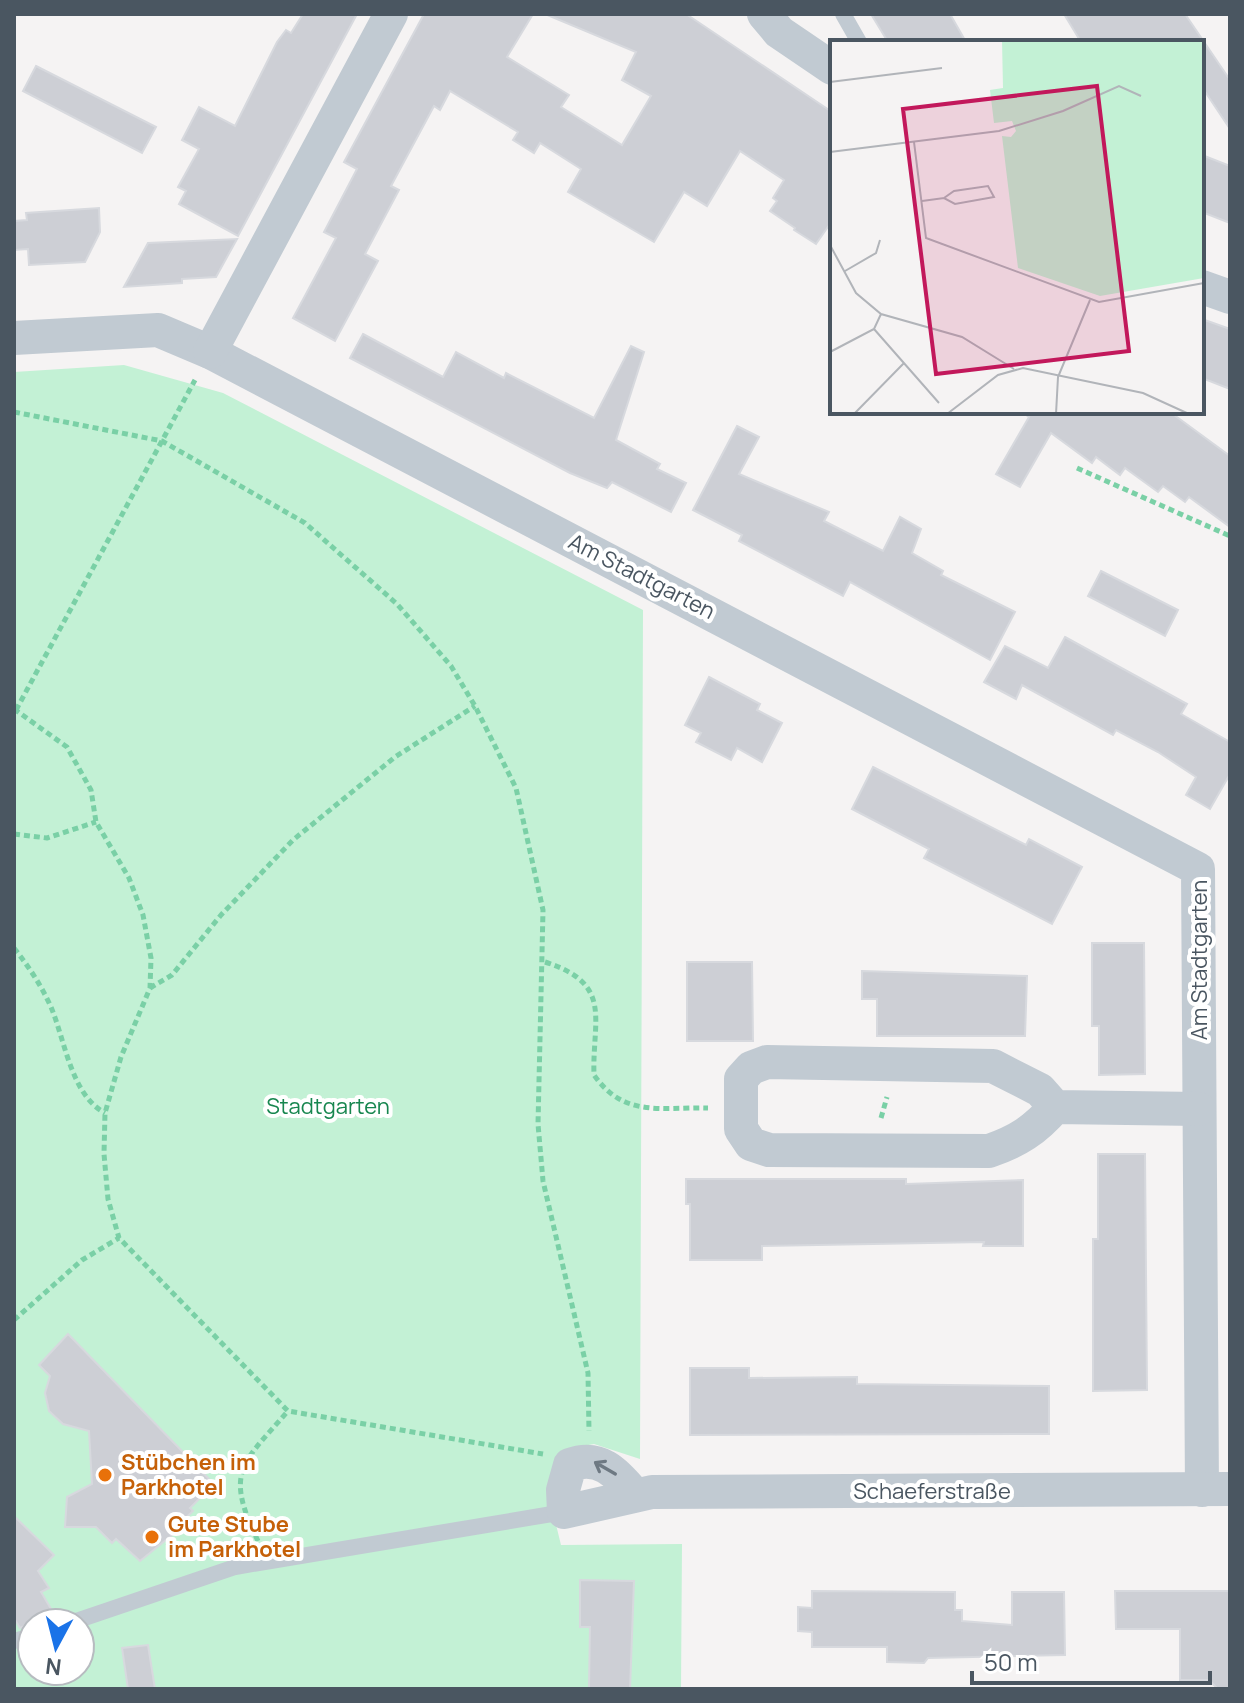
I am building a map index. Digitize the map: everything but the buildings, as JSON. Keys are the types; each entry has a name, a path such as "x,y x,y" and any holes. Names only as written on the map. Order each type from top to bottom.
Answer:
{"street":[{"path":"14,338 158,330 210,352 391,14"},
{"path":"764,14 779,32 830,67"},
{"path":"1204,288 1230,297"},
{"name":"Am Stadtgarten","path":"210,352 1198,869 1199,1109 1216,1490"},
{"path":"1055,1107 1037,1128 1018,1141 989,1151 769,1150 751,1144 741,1129 741,1079 751,1068 767,1062 993,1066 1040,1090 1055,1107 1199,1109"},
{"path":"564,1512 563,1490 578,1462 604,1465 634,1494"},
{"name":"Schaeferstraße","path":"564,1512 596,1507 634,1494 1216,1490"}],"lane":[{"path":"843,14 858,40"},
{"path":"96,1614 235,1567 564,1512"}],"path":[{"path":"14,412 162,441 305,523 397,604 451,666 475,706 516,788 539,884 545,962 538,1124 543,1181 588,1373 589,1435 578,1462 288,1411 119,1238 108,1199 104,1154 105,1113 121,1057 150,988 151,958 143,915 129,878 96,822 91,790 67,747 15,709 162,441 210,352"},
{"path":"1077,468 1230,536"},
{"path":"150,988 172,975 221,915 293,840 395,757 475,706"},
{"path":"14,834 47,838 96,822"},
{"path":"14,948 41,987 81,1089 92,1106 105,1113"},
{"path":"545,962 568,969 585,983 593,997 598,1013 594,1075 617,1101 634,1107 741,1108"},
{"path":"876,1150 892,1064"},
{"path":"14,1320 82,1260 119,1238"},
{"path":"268,1561 242,1509 240,1474 247,1457 288,1411"}],"green space":[{"name":"Stadtgarten","path":"124,365 223,393 643,610 640,1459 594,1444 568,1449 550,1500 561,1545 682,1544 681,1689 14,1689 14,372"}],"place":[{"name":"Stübchen im Parkhotel","path":"105,1475"},
{"name":"Gute Stube im Parkhotel","path":"152,1537"}]}
